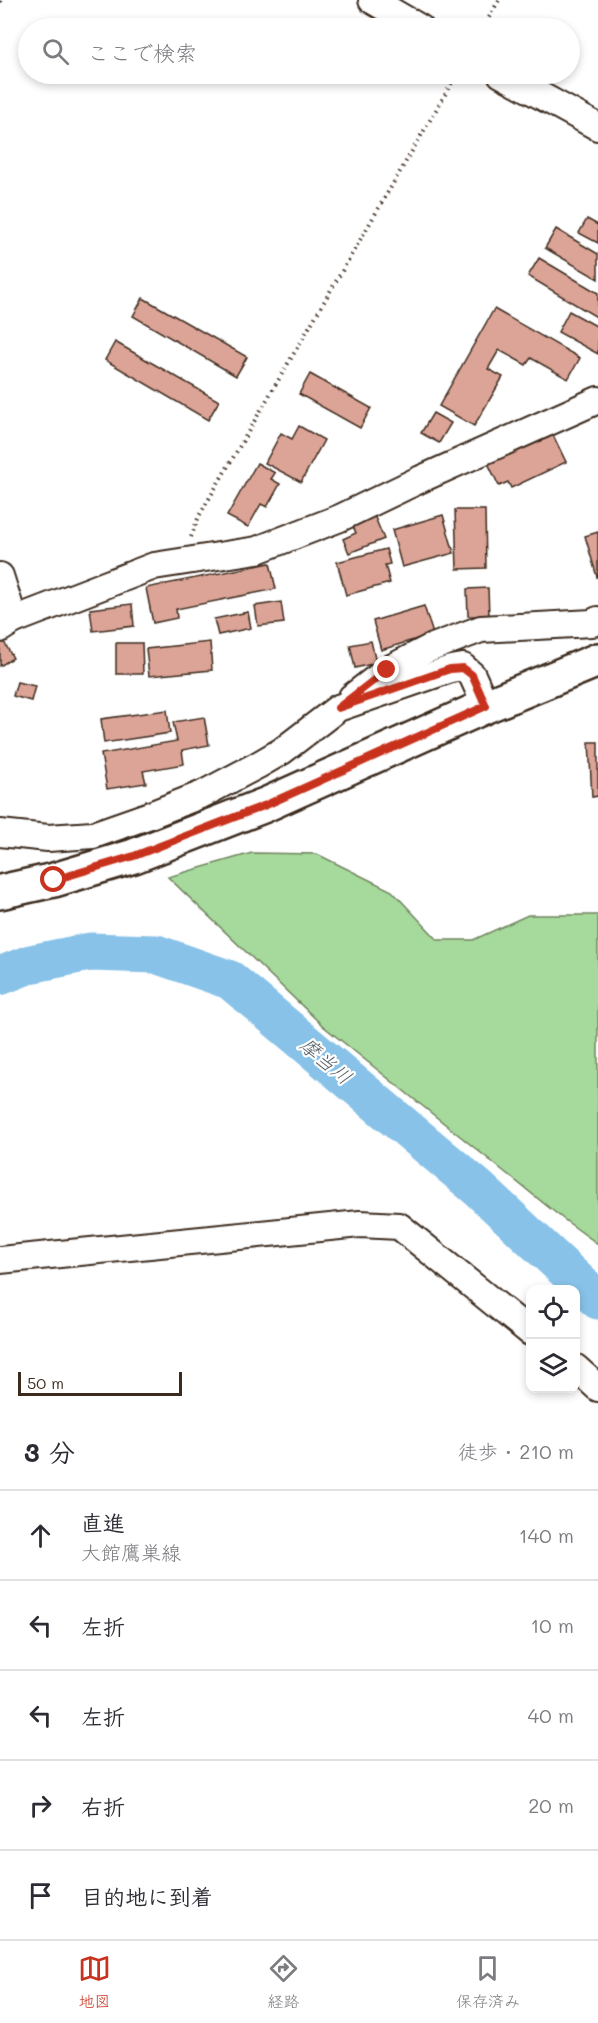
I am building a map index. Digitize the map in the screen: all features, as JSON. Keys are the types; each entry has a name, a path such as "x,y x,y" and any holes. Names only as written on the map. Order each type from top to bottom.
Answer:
{"main road":[{"path":"0,892 54,880 134,856 266,805 486,706 598,660"}],"street":[{"path":"372,0 403,18"},
{"path":"519,84 598,127"},
{"path":"0,576 7,625 154,566 257,550 340,518 598,400"},
{"path":"0,833 48,838 93,835 150,815 203,794 282,751 387,670 428,649 481,629 592,623 598,620"},
{"path":"338,708 450,669 463,668 472,675 486,706"},
{"path":"0,1260 360,1224 399,1226 526,1328"},
{"path":"580,1372 598,1388"}],"path":[{"path":"489,18 499,0"},
{"path":"180,562 199,516 451,84"}],"green space":[{"path":"252,853 317,854 392,891 438,940 473,940 528,915 598,915 598,1244 562,1218 323,1026 168,877"}],"building":[{"path":"587,219 598,225 598,243 579,233"},
{"path":"556,229 598,254 598,279 545,248"},
{"path":"539,258 598,293 598,318 528,276"},
{"path":"143,298 247,357 236,376 133,316"},
{"path":"494,309 580,358 568,379 531,358 526,365 499,350 488,369 503,377 474,426 439,406"},
{"path":"569,311 598,327 598,354 558,332"},
{"path":"115,342 219,401 208,420 105,360"},
{"path":"310,374 371,408 360,428 299,394"},
{"path":"433,413 451,423 439,443 421,433"},
{"path":"299,426 324,440 301,482 265,463 281,433 292,439"},
{"path":"552,433 566,462 511,488 508,482 499,486 488,463"},
{"path":"257,463 275,473 271,479 280,484 267,507 261,504 248,527 227,516"},
{"path":"455,510 485,510 486,568 457,569"},
{"path":"374,515 384,539 349,553 343,539 356,533 352,524"},
{"path":"443,515 454,553 402,567 392,530"},
{"path":"598,532 598,576 597,577 585,536"},
{"path":"386,549 390,564 385,565 390,583 346,595 337,562"},
{"path":"270,563 276,589 176,609 177,618 153,623 146,588"},
{"path":"488,588 489,616 468,616 467,589"},
{"path":"281,602 284,623 258,626 255,606"},
{"path":"132,604 134,626 93,631 90,609"},
{"path":"424,606 433,634 381,650 373,621"},
{"path":"248,612 251,628 218,635 214,619"},
{"path":"371,641 376,663 355,668 350,645"},
{"path":"4,642 13,658 0,666 0,644"},
{"path":"210,642 212,670 149,676 146,649"},
{"path":"116,643 142,643 143,674 116,674"},
{"path":"17,682 35,686 31,701 13,696"},
{"path":"167,710 170,733 104,743 101,719"},
{"path":"204,717 209,745 182,750 184,764 143,771 146,783 107,789 101,754 177,741 173,722"},
{"path":"589,742 598,742 598,796 592,797"}],"waterway":[{"name":"摩当川","path":"0,976 30,964 90,952 156,954 230,980 479,1189 598,1300"}],"route":[{"path":"54,880 134,856 266,805 486,706 472,675 463,668 450,669 338,708 387,670"}]}
